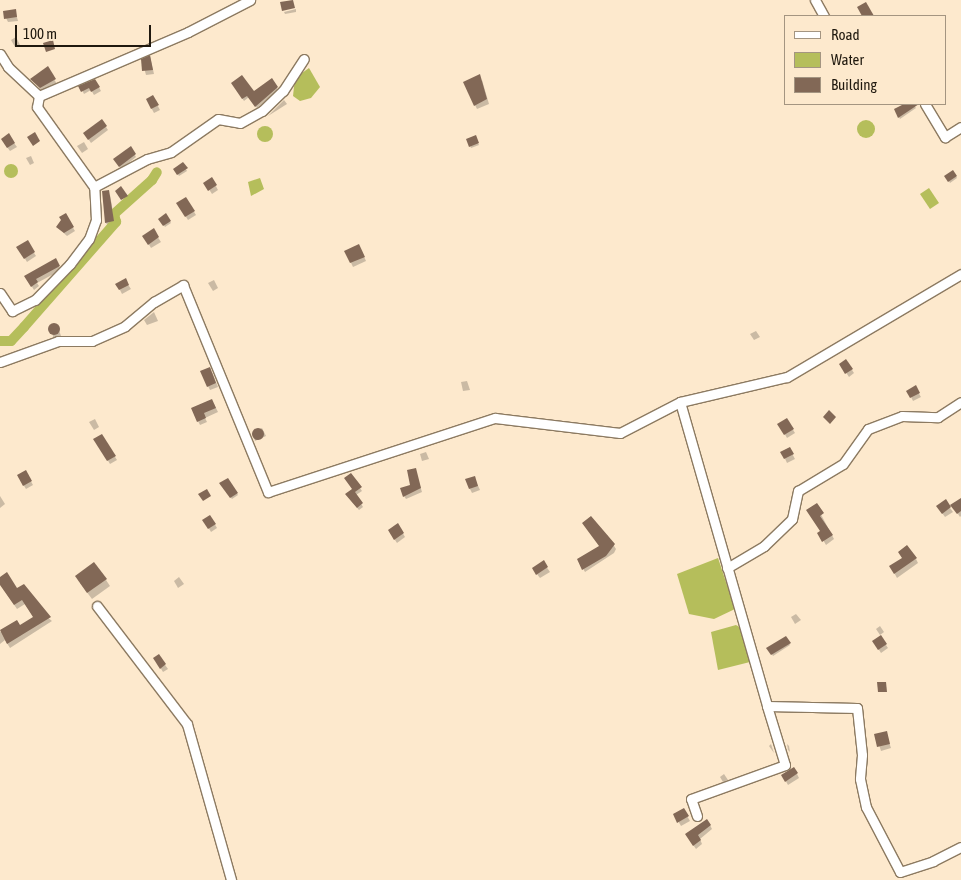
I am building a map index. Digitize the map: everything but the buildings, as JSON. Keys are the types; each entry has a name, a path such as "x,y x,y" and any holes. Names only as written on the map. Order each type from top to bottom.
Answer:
{"street":[{"path":"39,96 188,32 250,0"},
{"path":"815,0 823,15"},
{"path":"0,54 8,67 39,96"},
{"path":"94,187 147,159 171,152 218,119 240,123 262,111 283,91 304,59"},
{"path":"0,293 12,311 35,300 70,264 88,239 96,220 94,187 37,107 39,96"},
{"path":"926,105 946,137 961,127"},
{"path":"0,362 58,341 92,341 125,326 154,302 182,285 268,492 495,418 620,433 680,402 786,377 835,351 961,274"},
{"path":"680,402 785,765 691,799 697,816"},
{"path":"727,568 764,546 792,519 798,491 842,464 868,429 902,416 938,417 961,402"},
{"path":"97,606 187,724 231,880"},
{"path":"767,706 857,708 862,755 860,779 866,807 902,876 961,847"}],"water":[{"path":"309,68 320,87 311,98 300,101 293,96 295,78"},
{"path":"866,120 872,123 875,129 872,135 866,138 860,135 857,129 860,123"},
{"path":"265,126 271,128 273,134 271,140 265,142 259,140 257,134 259,128"},
{"path":"8,164 14,164 18,171 14,178 8,178 4,174 4,168"},
{"path":"260,178 264,189 251,196 248,182"},
{"path":"929,188 939,203 930,209 920,194"},
{"path":"718,558 735,609 714,619 689,614 677,574"},
{"path":"736,625 741,628 750,662 718,670 711,632"}],"waterway":[{"path":"0,341 11,341 116,222 114,214 152,180 157,172"}]}
